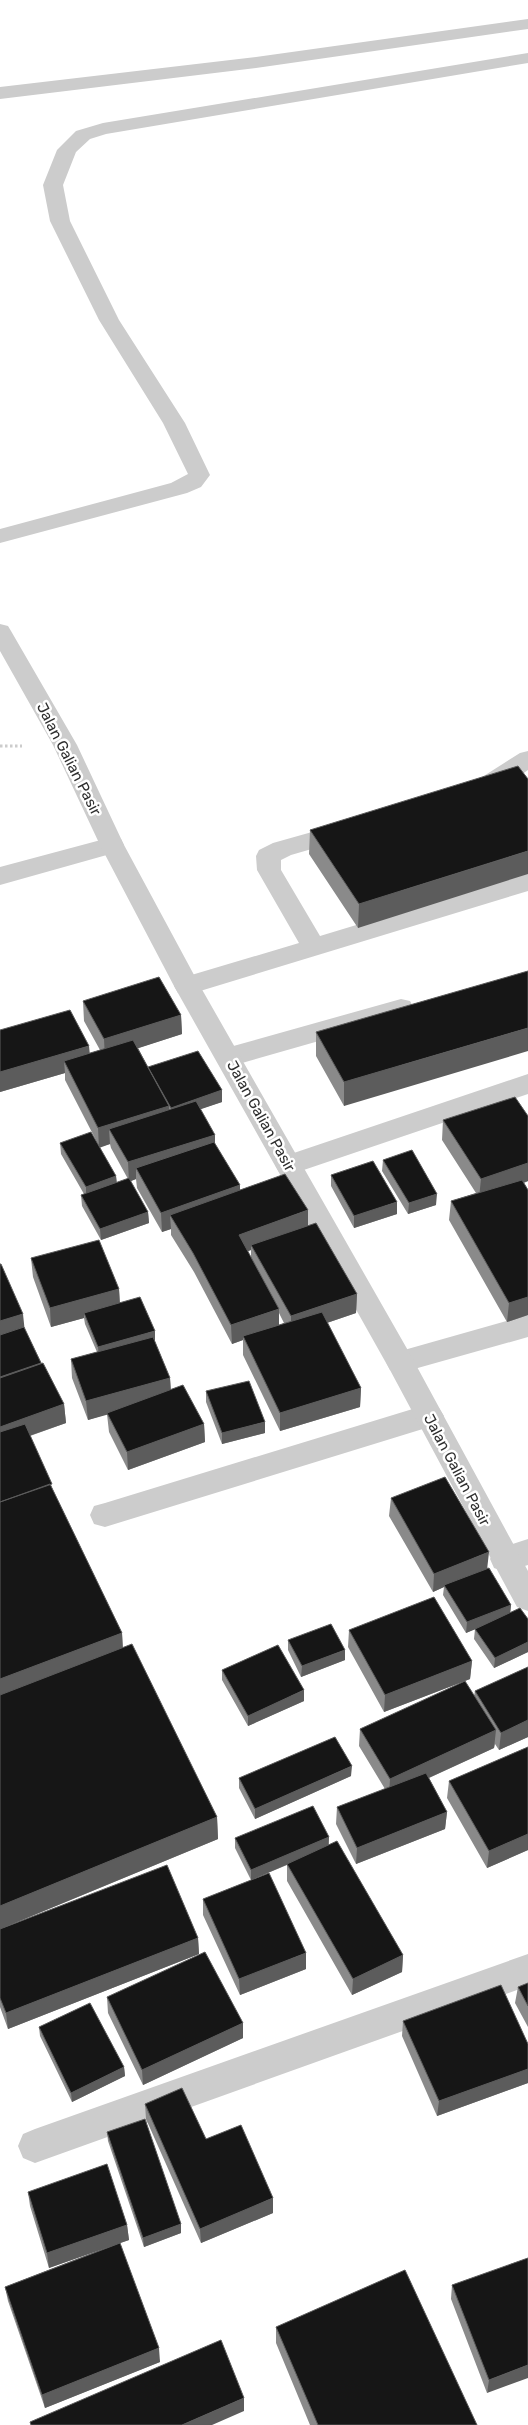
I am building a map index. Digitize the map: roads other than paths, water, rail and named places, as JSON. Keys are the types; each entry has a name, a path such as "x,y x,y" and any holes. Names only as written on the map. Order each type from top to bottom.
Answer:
{"street":[{"path":"0,93 382,47 528,24"},
{"path":"0,536 179,488 193,482 199,475 174,423 109,320 60,221 53,185 67,150 83,135 103,129 528,58"},
{"name":"Jalan Galian Pasir","path":"0,631 65,745 112,845 187,986 429,1416 516,1555 528,1598"},
{"path":"467,794 491,784 528,759"},
{"path":"314,947 269,870 268,856 282,849 366,824"},
{"path":"0,876 112,845"},
{"path":"187,986 528,882"},
{"path":"228,1057 425,1001"},
{"path":"289,1165 528,1084"},
{"path":"400,1362 528,1326"},
{"path":"106,1515 429,1416"},
{"path":"34,2146 528,1970"}]}
